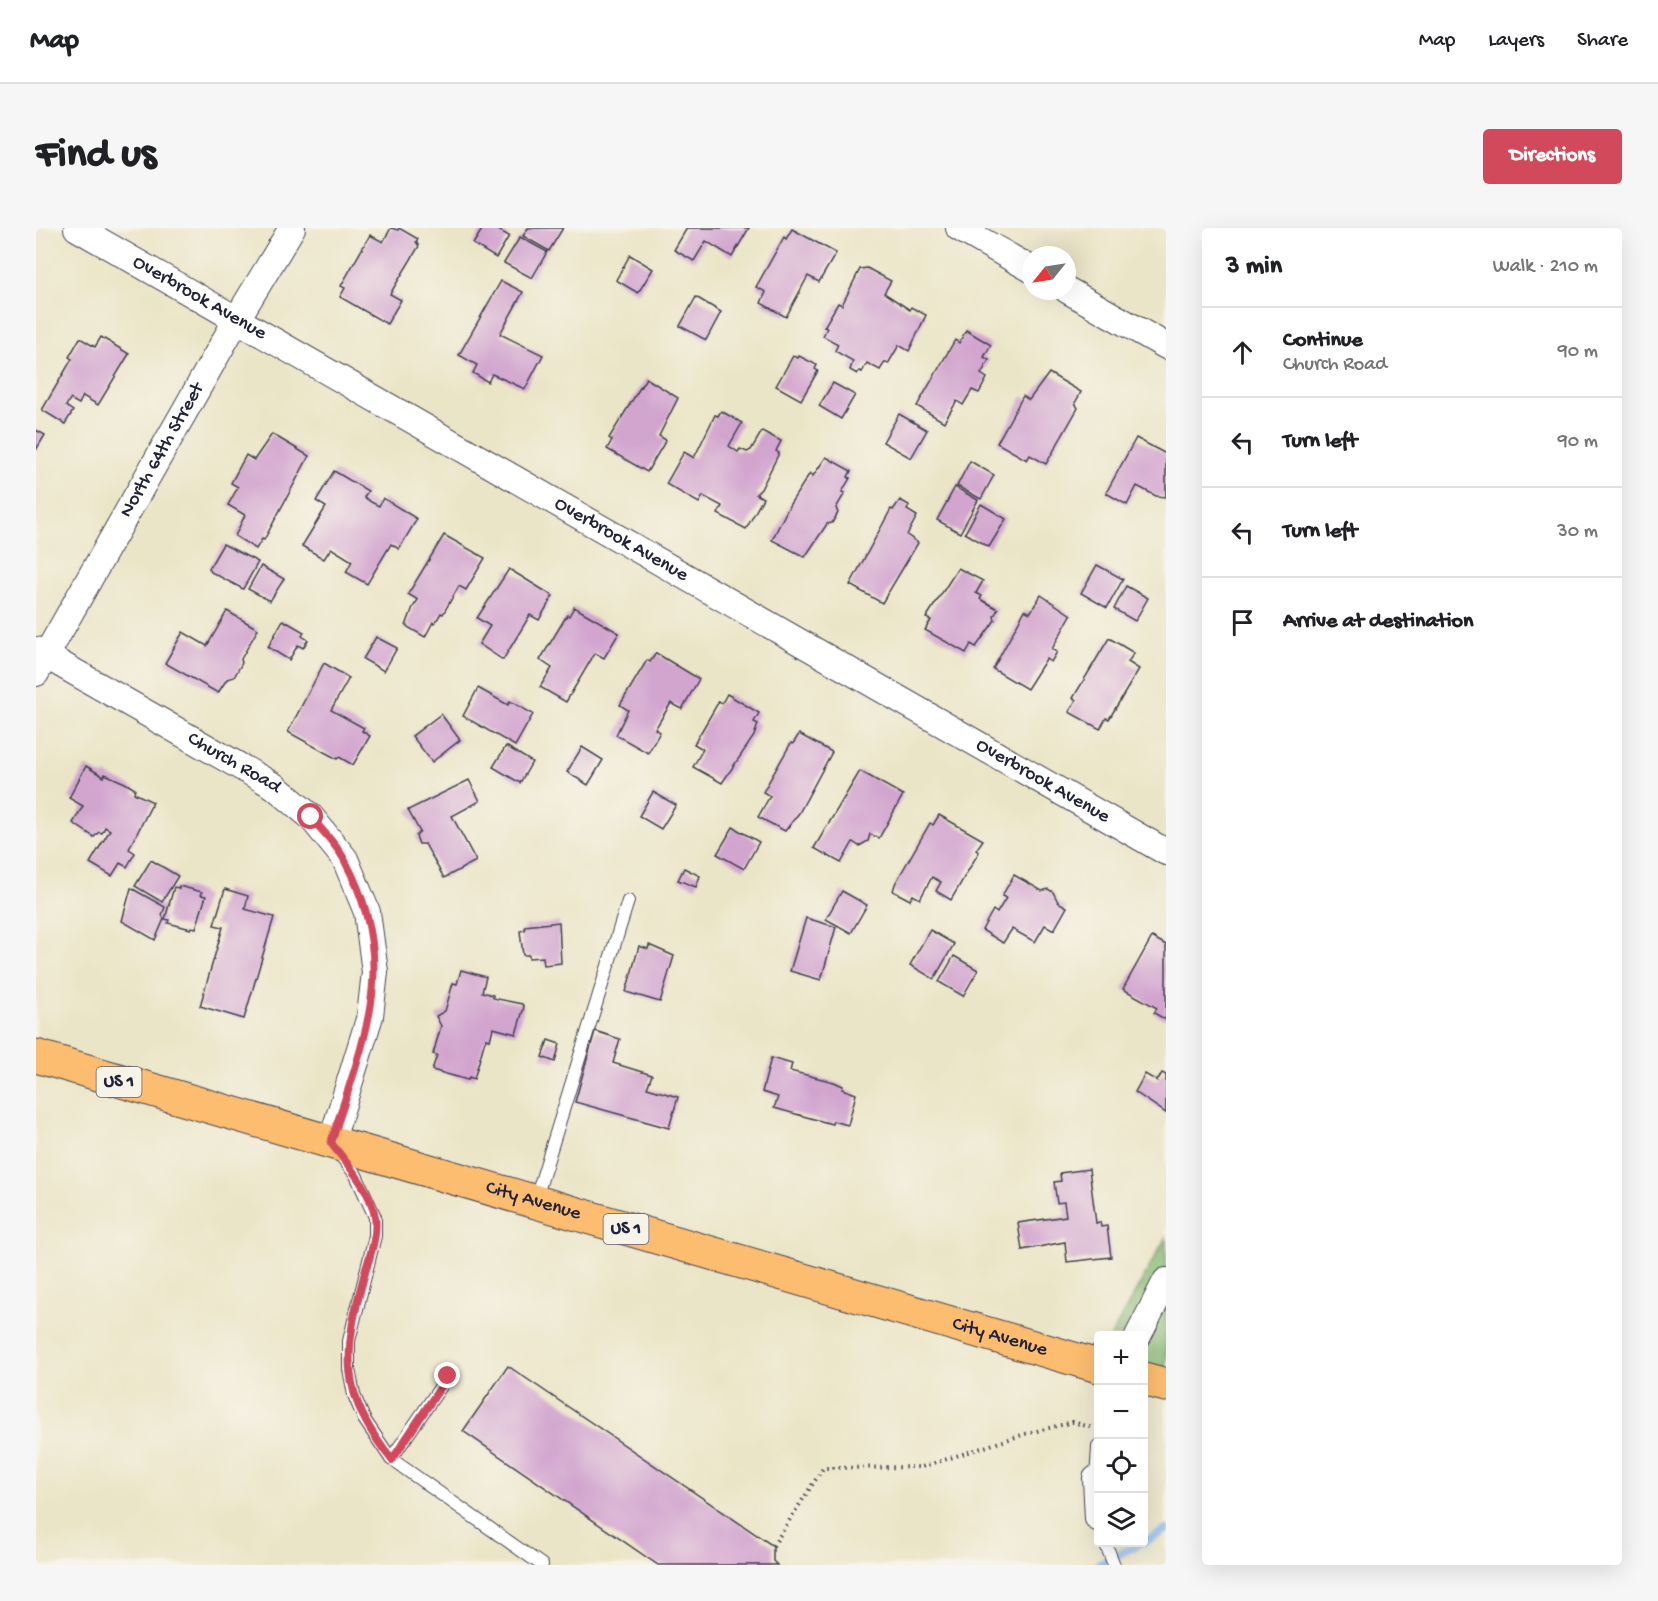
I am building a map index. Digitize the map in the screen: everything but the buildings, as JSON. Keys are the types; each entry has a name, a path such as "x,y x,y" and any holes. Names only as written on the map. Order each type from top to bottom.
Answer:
{"highway":[{"name":"City Avenue","path":"36,1056 1094,1365"},
{"path":"1148,1380 1166,1385"}],"street":[{"name":"Overbrook Avenue","path":"77,228 1166,852"},
{"name":"North 64th Street","path":"39,659 292,228"},
{"path":"959,228 1022,264"},
{"path":"1076,295 1166,346"},
{"name":"Church Road","path":"39,659 274,786 311,817 345,859 368,912 375,972 370,1016 331,1143"},
{"path":"1140,1331 1166,1281"}],"lane":[{"path":"535,1202 628,901"},
{"path":"331,1143 356,1175 375,1217 375,1236 353,1316 349,1369 354,1395 364,1419 392,1460 542,1565"},
{"path":"392,1460 448,1376"},
{"path":"1107,1547 1114,1565"}],"path":[{"path":"773,1546 823,1468 922,1467 1024,1434 1073,1422 1094,1429"}],"green space":[{"path":"1166,1237 1166,1376 1148,1370 1148,1331 1114,1331"}],"waterway":[{"path":"1148,1540 1166,1530"},
{"path":"1098,1565 1133,1547"}],"route":[{"path":"311,817 345,859 368,912 375,972 370,1016 331,1143 356,1175 375,1217 375,1236 353,1316 349,1341 349,1369 354,1395 364,1419 376,1441 392,1460 448,1376"}]}
